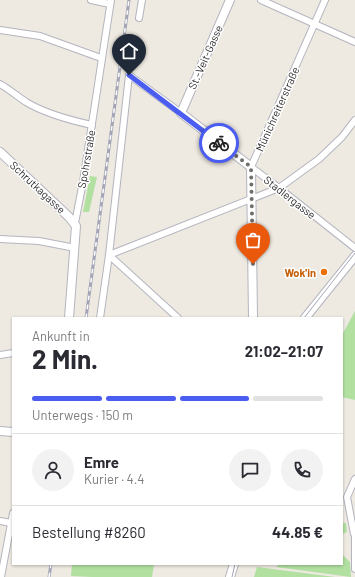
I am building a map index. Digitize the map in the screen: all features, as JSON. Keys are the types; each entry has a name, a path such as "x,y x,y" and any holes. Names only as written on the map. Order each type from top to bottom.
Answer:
{"street":[{"path":"91,0 110,2"},
{"path":"139,18 142,0"},
{"name":"St.-Veit-Gasse","path":"181,113 230,0"},
{"path":"261,0 355,42"},
{"name":"Münichreiterstraße","path":"253,317 251,167 325,0"},
{"name":"Spohrstraße","path":"69,317 77,230 75,223 83,182 110,2"},
{"path":"0,30 40,36 101,58"},
{"name":"Stadlergasse","path":"109,255 129,75 280,188 355,248"},
{"path":"0,84 27,102 49,113 92,125"},
{"path":"109,255 251,198 256,198 280,188 319,159 342,137 355,120"},
{"name":"Schrutkagasse","path":"0,152 75,223"},
{"path":"0,239 39,241 75,248"},
{"path":"109,255 175,317"},
{"path":"100,317 109,255"},
{"path":"306,317 355,256"},
{"path":"0,355 12,353"},
{"path":"0,431 12,432"},
{"path":"355,479 344,497 354,531 355,569"},
{"path":"1,577 12,518"},
{"path":"0,521 11,523"},
{"path":"230,577 234,565"}],"green space":[{"path":"90,176 97,177 89,212 83,212"},
{"path":"355,311 355,400 343,397 343,333"},
{"path":"343,523 346,523 347,532 343,534"},
{"path":"343,555 350,562 351,577 276,567 278,565 343,565"},
{"path":"72,565 154,565 152,577 71,576"},
{"path":"257,567 335,577 254,577"}],"tram line":[{"path":"305,317 355,253"},
{"path":"232,577 235,565"}],"railway":[{"path":"86,317 129,0"},
{"path":"49,577 51,565"}],"way so far":[{"path":"219,143 251,167 253,264"}],"place":[{"name":"Wok'in","path":"324,272"}],"route":[{"path":"129,75 219,143"}]}
